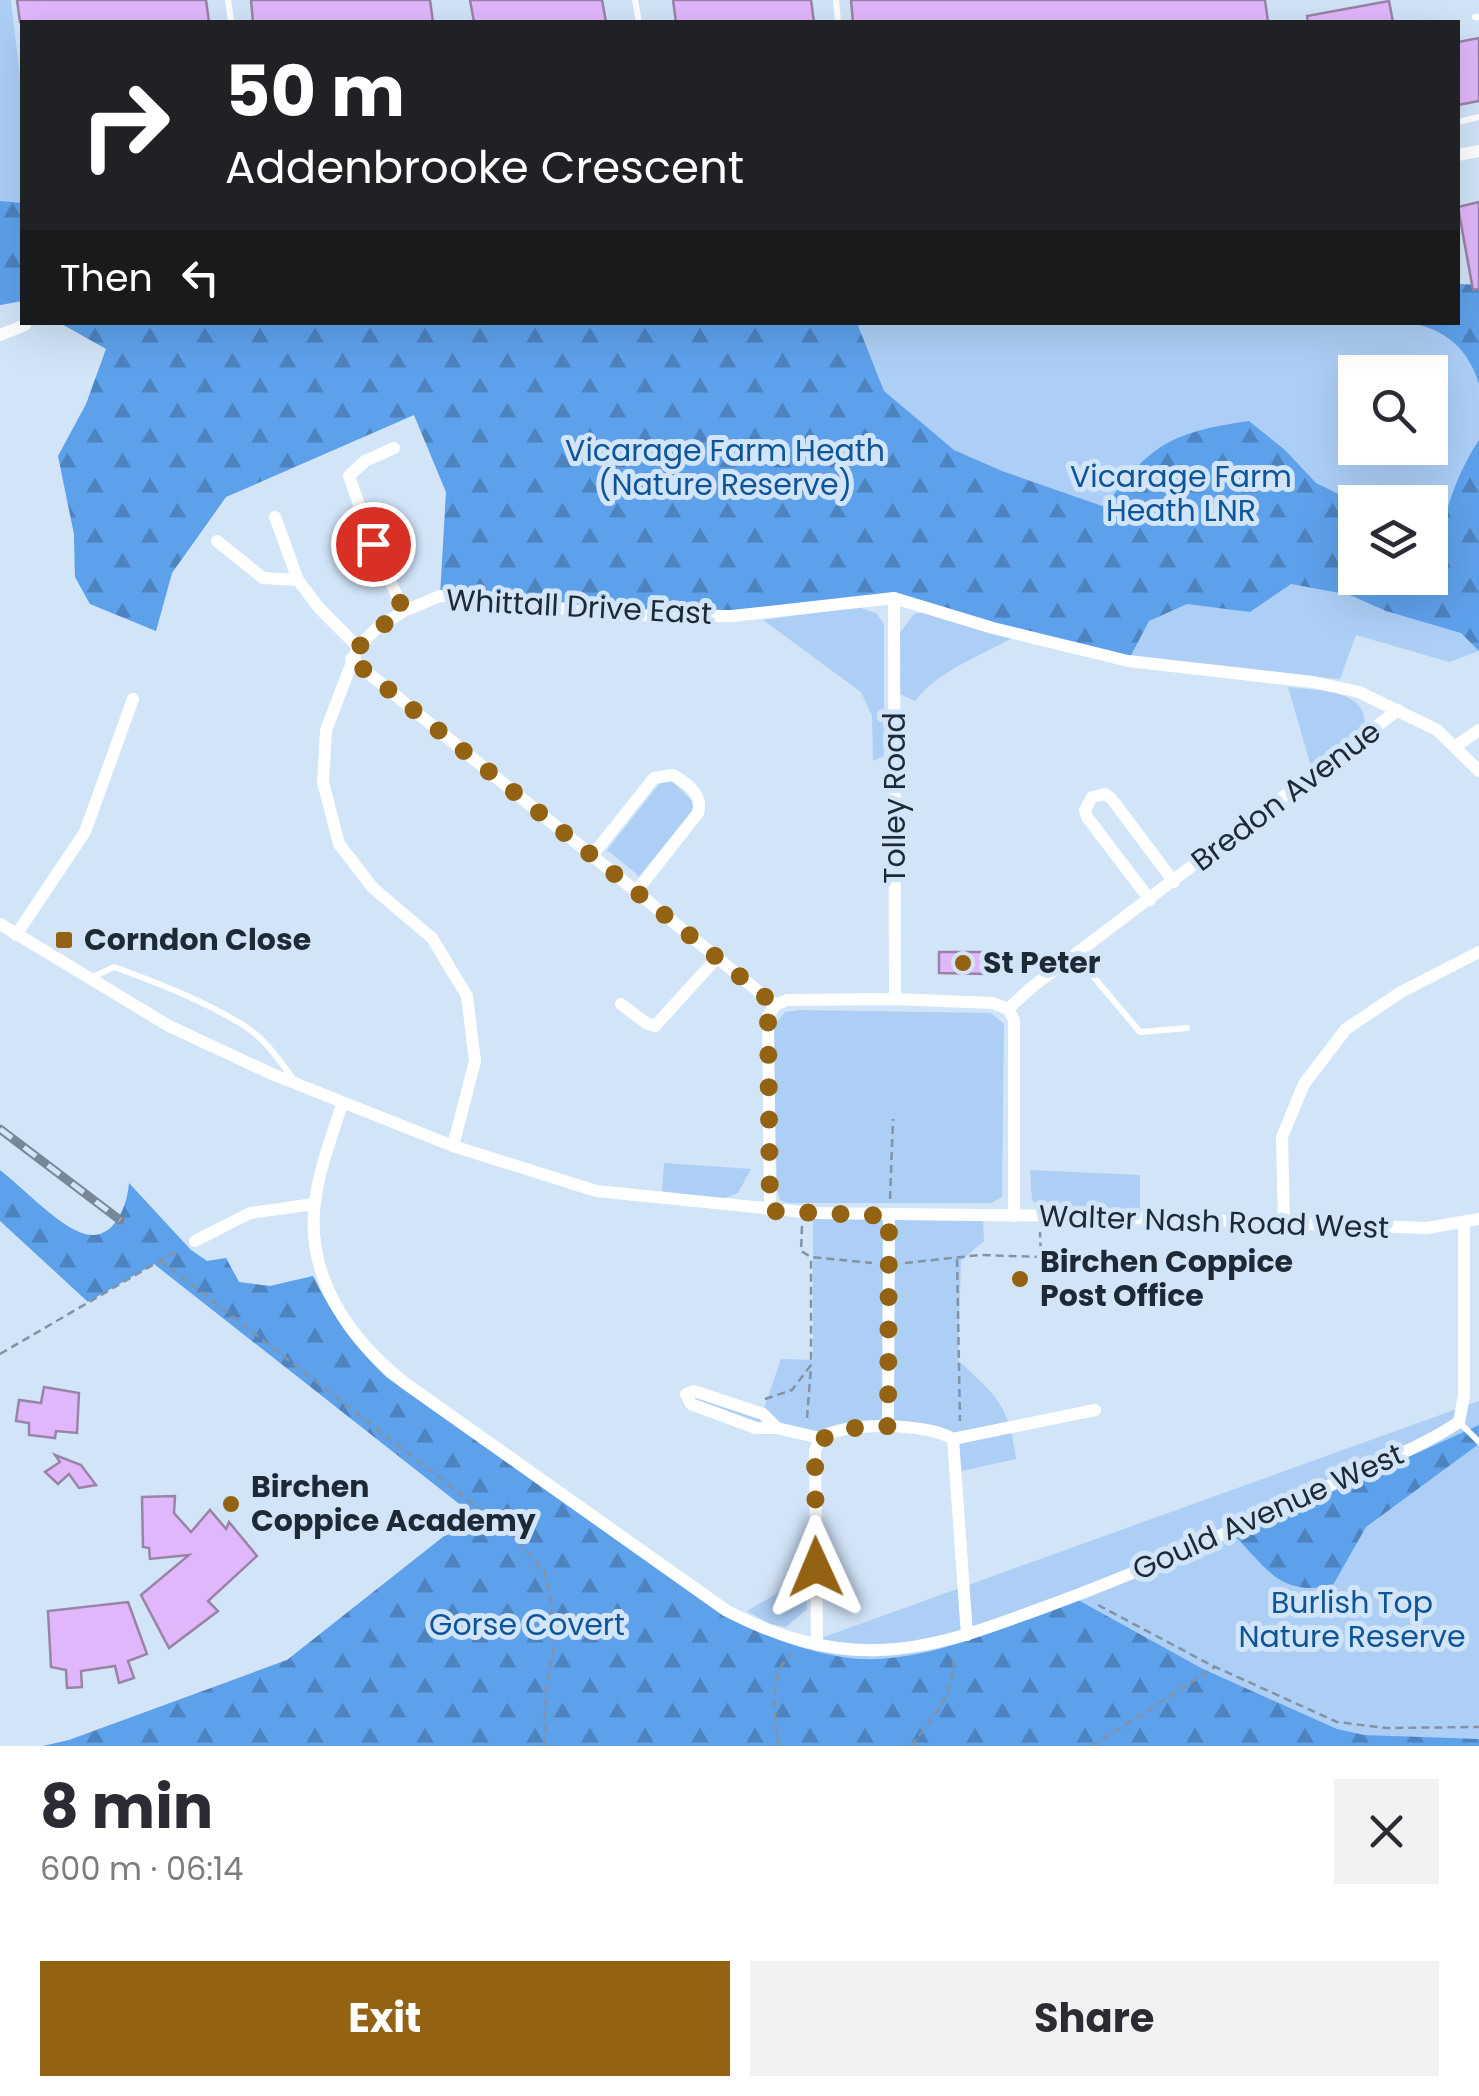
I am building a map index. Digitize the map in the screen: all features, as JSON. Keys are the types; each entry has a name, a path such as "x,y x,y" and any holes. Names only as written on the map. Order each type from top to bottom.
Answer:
{"street":[{"path":"0,334 25,325"},
{"path":"394,448 366,461 348,476 404,611"},
{"path":"275,517 298,580 354,653 635,893 775,1005"},
{"path":"217,540 262,578 298,580"},
{"name":"Whittall Drive East","path":"354,653 376,629 404,611 440,596 497,598 603,614 732,616 894,598"},
{"path":"894,598 1128,662 1313,682 1360,692 1438,730 1479,771"},
{"name":"Tolley Road","path":"894,598 895,998"},
{"path":"354,653 326,730 324,782 340,844 374,888 432,938 468,996 475,1061 453,1146"},
{"path":"16,935 84,832 133,699"},
{"name":"Bredon Avenue","path":"1008,1009 1398,710"},
{"path":"1456,746 1479,730"},
{"path":"591,856 654,778 673,774 685,782 696,792 698,813 635,893"},
{"name":"Bredon Avenue","path":"1150,900 1087,818 1084,810 1092,797 1105,794 1111,798 1174,882"},
{"name":"Walter Nash Road West","path":"0,924 169,1026 298,1086 453,1146 596,1191 770,1211 889,1216 1040,1216 1427,1228 1479,1220"},
{"path":"1284,1224 1282,1137 1304,1084 1346,1030 1401,992 1479,952"},
{"path":"621,1004 655,1026 716,958"},
{"path":"770,1211 768,1016 775,1005 787,1000 895,998 994,1002 1008,1009 1014,1020 1014,1216"},
{"path":"196,1240 250,1213 314,1204 342,1104"},
{"name":"Gould Avenue West","path":"314,1204 318,1254 328,1291 348,1327 381,1364 704,1596 760,1628 810,1644 882,1650 967,1635 1078,1595 1236,1529 1412,1448 1458,1422"},
{"path":"888,1426 889,1216"},
{"path":"1458,1422 1464,1396 1464,1222"},
{"path":"777,1428 762,1414 694,1391 686,1394 691,1404 756,1428 777,1428 820,1438"},
{"path":"810,1644 815,1451 820,1438 830,1431 888,1426 942,1431 957,1438 1095,1410"},
{"path":"957,1438 967,1635"}],"lane":[{"path":"1076,955 1140,1032 1187,1028"},
{"path":"90,979 114,967 154,981 247,1027 298,1086"},
{"path":"1458,1422 1479,1442"}],"path":[{"path":"889,1216 892,1119"},
{"path":"802,1225 801,1251 811,1257 889,1264 957,1257 1041,1257 1040,1216"},
{"path":"0,1354 196,1240"},
{"path":"808,1417 811,1257"},
{"path":"957,1257 957,1438"},
{"path":"160,1260 509,1532 530,1553 544,1572 551,1602 554,1648 546,1688 544,1746"},
{"path":"750,1410 756,1402 792,1390 811,1365"},
{"path":"1078,1595 1337,1722 1386,1728 1479,1727"},
{"path":"911,1746 948,1694 955,1666 952,1640"},
{"path":"778,1746 774,1690 777,1669 810,1644"},
{"path":"1092,1746 1216,1666"}],"green space":[{"path":"0,0 11,0 20,77 20,301 0,305"},
{"path":"0,201 20,203 20,301 0,305"},
{"name":"Vicarage Farm Heath (Nature Reserve)","path":"1460,284 1479,285 1479,651 1449,662 1356,635 1340,679 1128,661 945,603 442,585 446,492 414,415 226,497 172,573 156,631 90,604 75,577 74,534 62,476 125,405 101,364 106,348 64,325 1460,325"},
{"path":"1460,284 1479,285 1479,384 1462,351 1445,336 1420,325 1460,325"},
{"name":"Vicarage Farm Heath (Nature Reserve)","path":"64,325 858,325 884,391 954,450 1105,507 1136,469 1165,444 1200,430 1249,421 1285,450 1316,483 1338,494 1338,593 1291,584 1250,612 1187,604 1149,621 1128,661 894,598 732,616 603,615 440,596 446,492 414,415 226,497 172,573 156,631 90,604 75,577 74,534 58,456 86,404 106,349"},
{"name":"Vicarage Farm Heath (Nature Reserve)","path":"1479,440 1479,651 1461,633 1386,611 1350,595 1448,595 1448,507"},
{"path":"858,607 876,613 884,624 884,756 873,761 872,716 861,692 763,620"},
{"path":"925,612 1012,638 947,673 915,701 900,694 899,634 914,614"},
{"path":"1288,687 1349,698 1363,714 1365,726 1358,737 1312,770"},
{"path":"672,781 694,803 692,811 639,876 607,850 660,783"},
{"path":"785,1012 991,1013 1004,1024 1002,1197 991,1203 780,1200 773,1027"},
{"path":"664,1163 751,1169 738,1193 717,1201 662,1191"},
{"name":"Gorse Covert","path":"0,1170 56,1218 87,1235 107,1231 114,1224 125,1204 129,1183 191,1250 207,1261 226,1258 239,1282 270,1286 313,1276 345,1330 386,1377 720,1613 767,1635 849,1658 906,1656 965,1641 1078,1600 1203,1669 1337,1729 1364,1735 1479,1739 1479,1746 43,1746 287,1660 472,1514 154,1264 88,1302 0,1221"},
{"path":"1030,1170 1140,1175 1140,1209 1041,1208 1032,1200"},
{"path":"813,1213 983,1217 984,1241 961,1261 958,1360 983,1383 1005,1413 1016,1459 957,1472 953,1439 888,1426 820,1438 691,1404 694,1391 762,1414 781,1359 813,1360"},
{"name":"Burlish Top Nature Reserve","path":"191,1250 207,1261 226,1258 239,1282 270,1286 313,1276 345,1330 386,1377 720,1613 757,1632 799,1646 1479,1401 1479,1746 43,1746 287,1660 472,1515"},
{"path":"1479,1425 1479,1444 1366,1527 1333,1585 1315,1588 1288,1584 1267,1570 1235,1536"},
{"path":"805,1577 807,1609 786,1627 770,1624 747,1611"}],"building":[{"path":"17,0 206,0 209,20 20,20"},
{"path":"251,0 430,0 433,20 253,20"},
{"path":"470,0 602,0 606,20 474,20"},
{"path":"673,0 811,0 814,20 676,20"},
{"path":"851,0 1265,0 1268,20 853,20"},
{"path":"1389,1 1393,20 1308,20 1307,16"},
{"path":"1479,38 1479,101 1460,105 1460,42"},
{"path":"1479,202 1479,289 1473,290 1460,207"},
{"name":"St Peter","path":"939,952 987,952 987,974 939,973"},
{"path":"44,1387 79,1393 77,1433 56,1431 55,1438 29,1435 29,1423 16,1421 19,1400 41,1403"},
{"path":"55,1455 81,1465 96,1485 79,1488 69,1474 58,1484 45,1472 60,1462"},
{"path":"175,1496 174,1513 191,1532 210,1510 226,1529 229,1522 257,1556 208,1601 218,1611 169,1648 141,1595 189,1555 150,1559 149,1548 143,1547 142,1497"},
{"path":"128,1602 147,1654 128,1661 134,1678 119,1683 115,1666 81,1671 82,1687 67,1688 66,1670 51,1667 48,1611"}],"railway":[{"path":"0,1129 120,1220"}],"place":[{"name":"Corndon Close","path":"64,940"},
{"name":"St Peter","path":"963,963"},
{"name":"Birchen Coppice Post Office","path":"1020,1279"},
{"name":"Birchen Coppice Academy","path":"231,1504"}],"route":[{"path":"373,544 404,611 376,629 351,659 775,1005 768,1016 770,1211 889,1216 888,1426 830,1431 820,1438 815,1451 816,1567"}],"park label":[{"name":"Vicarage Farm Heath LNR","path":"1181,494"}]}
